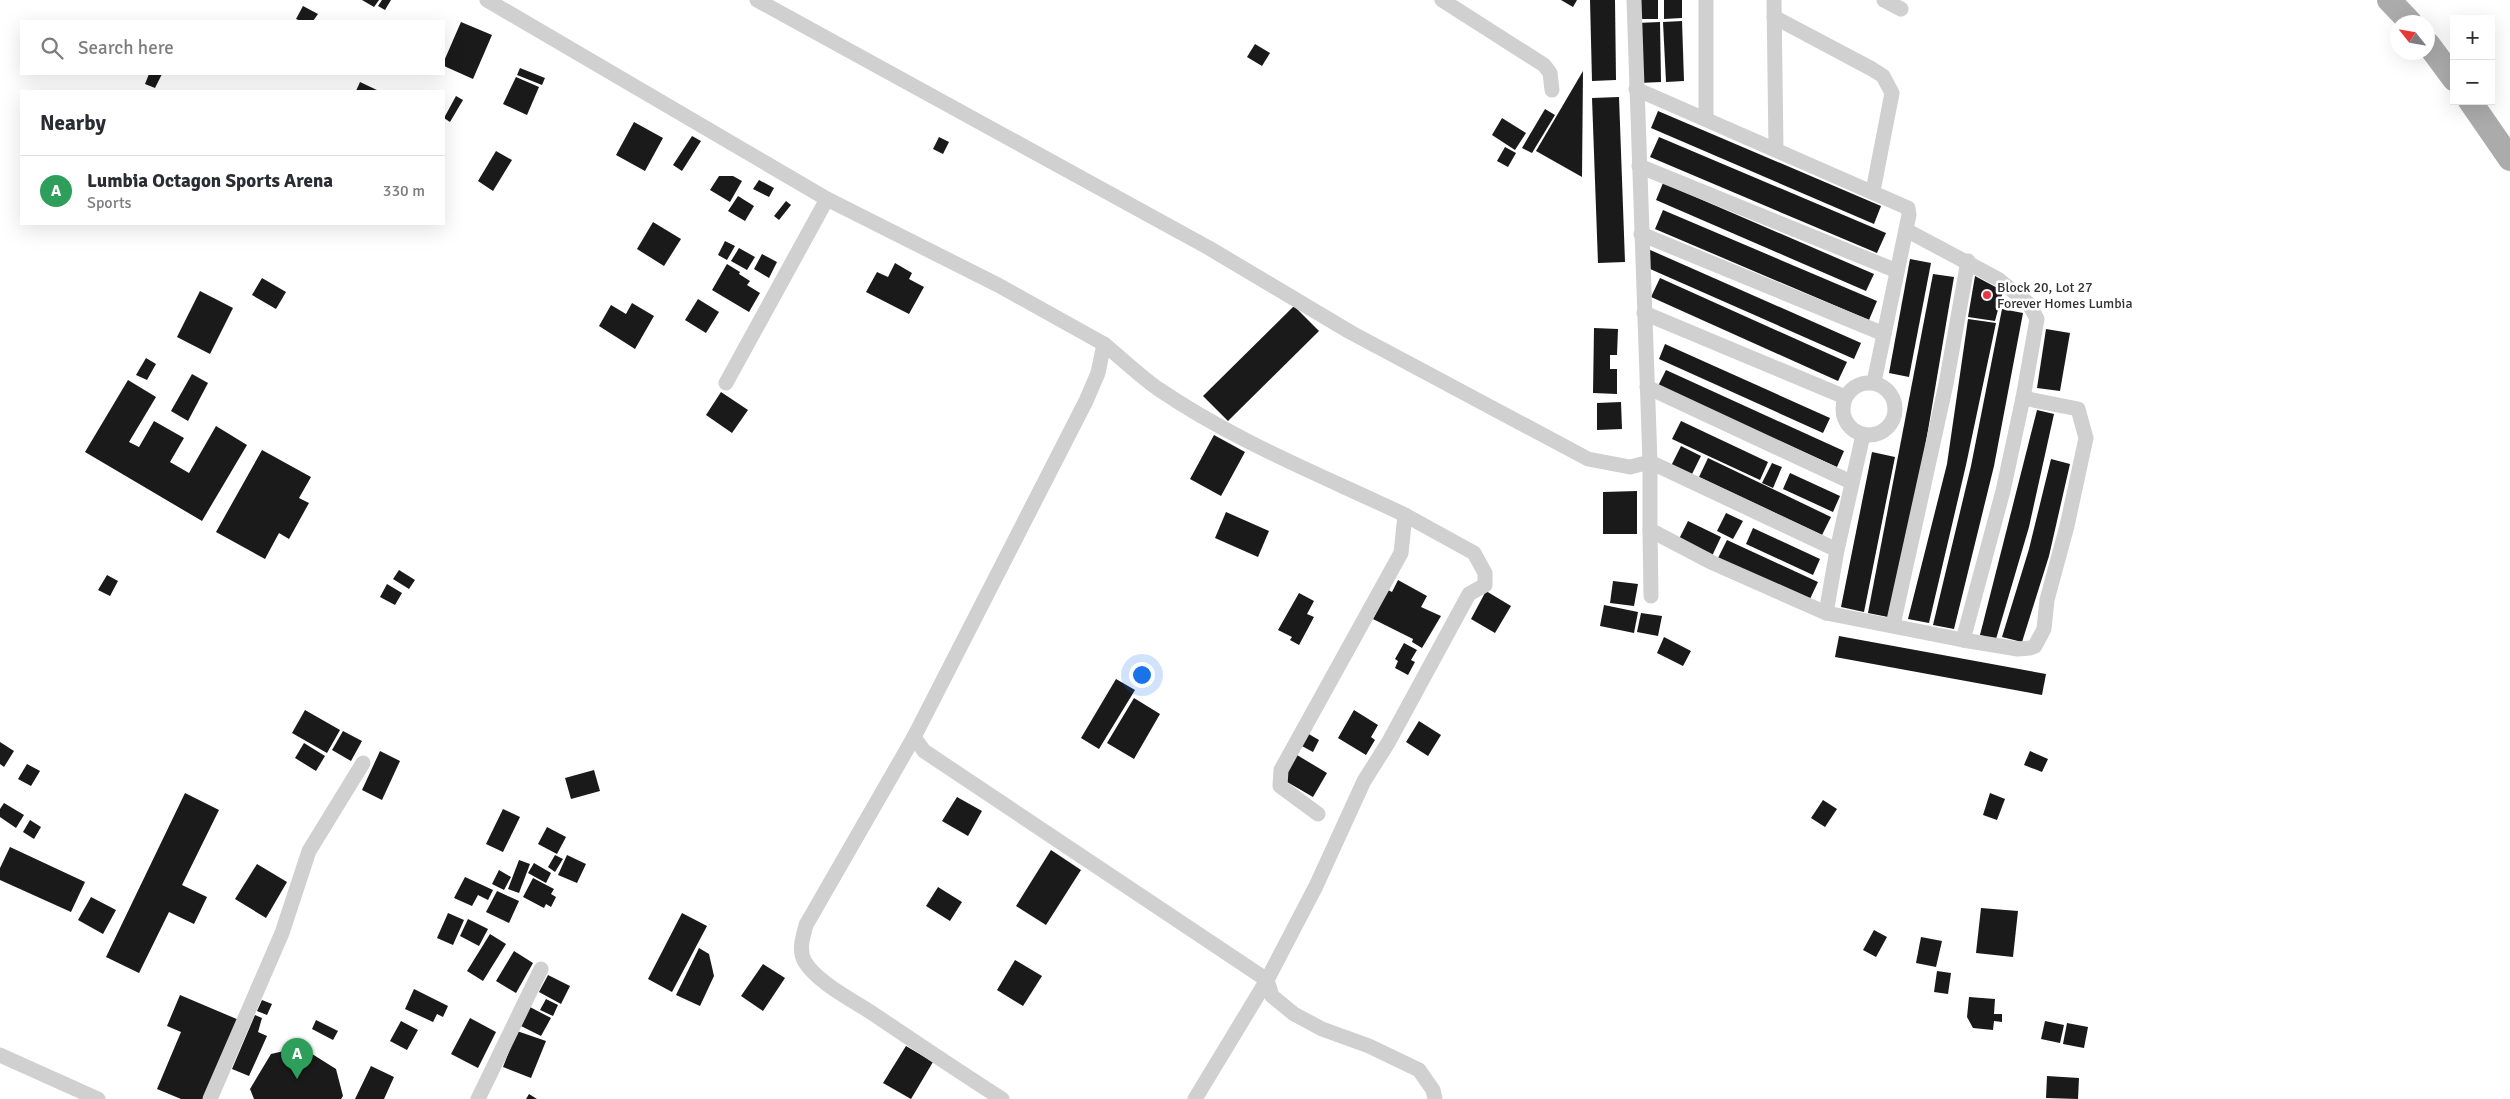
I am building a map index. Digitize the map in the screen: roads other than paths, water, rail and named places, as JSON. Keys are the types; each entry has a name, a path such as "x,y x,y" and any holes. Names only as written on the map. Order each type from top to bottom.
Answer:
{"main road":[{"path":"2389,0 2403,15"},
{"path":"2435,53 2450,74"},
{"path":"2473,105 2510,159"}],"street":[{"path":"487,0 827,199 998,285 1104,344 1157,388 1263,450 1405,515 1474,554 1485,573 1485,585 1469,594 1388,743 1364,781 1316,886 1267,980 1195,1099"},
{"path":"757,0 1209,248 1350,332 1588,459 1630,466 1650,462 1837,550"},
{"path":"1442,0 1544,64 1550,73 1552,90"},
{"path":"1634,0 1650,462 1651,596"},
{"path":"1706,0 1706,119"},
{"path":"1774,0 1776,149"},
{"path":"1884,0 1901,9"},
{"path":"1774,17 1872,69 1889,84 1892,92 1873,191"},
{"path":"1636,89 1873,191 1908,208 1909,215 1874,382"},
{"path":"1639,166 1898,271"},
{"path":"726,382 827,199"},
{"path":"1906,230 1968,261 1998,279 2029,304 2037,319 2023,398 2003,491 1963,640"},
{"path":"1641,234 1884,334"},
{"path":"1894,625 1946,384 1968,261"},
{"path":"1644,313 1845,397"},
{"path":"1002,1099 838,991 812,970 804,961 801,952 806,925 914,737 1086,401 1098,373 1104,344"},
{"path":"1874,382 1885,387 1893,396 1894,420 1886,430 1875,435 1863,435 1852,430 1845,421 1842,409 1845,397 1857,385 1874,382"},
{"path":"1647,386 1852,482"},
{"path":"1650,530 1713,563 1826,613 1963,640 2018,649 2030,648 2035,646 2044,629 2047,600 2067,526 2086,438 2078,409 2023,398"},
{"path":"1826,613 1837,550 1863,435"},
{"path":"1318,814 1280,786 1281,770 1401,553 1405,515"},
{"path":"914,737 924,751 1267,980 1272,996 1294,1014 1322,1029 1369,1046 1419,1070 1433,1090 1435,1099"},
{"path":"210,1099 282,933 309,851 363,763"},
{"path":"478,1099 541,969"},
{"path":"0,1055 98,1099"}],"place":[{"name":"Block 20, Lot 27 Forever Homes Lumbia","path":"1987,295"},
{"name":"Lumbia Octagon Sports Arena","path":"297,1079"}]}
